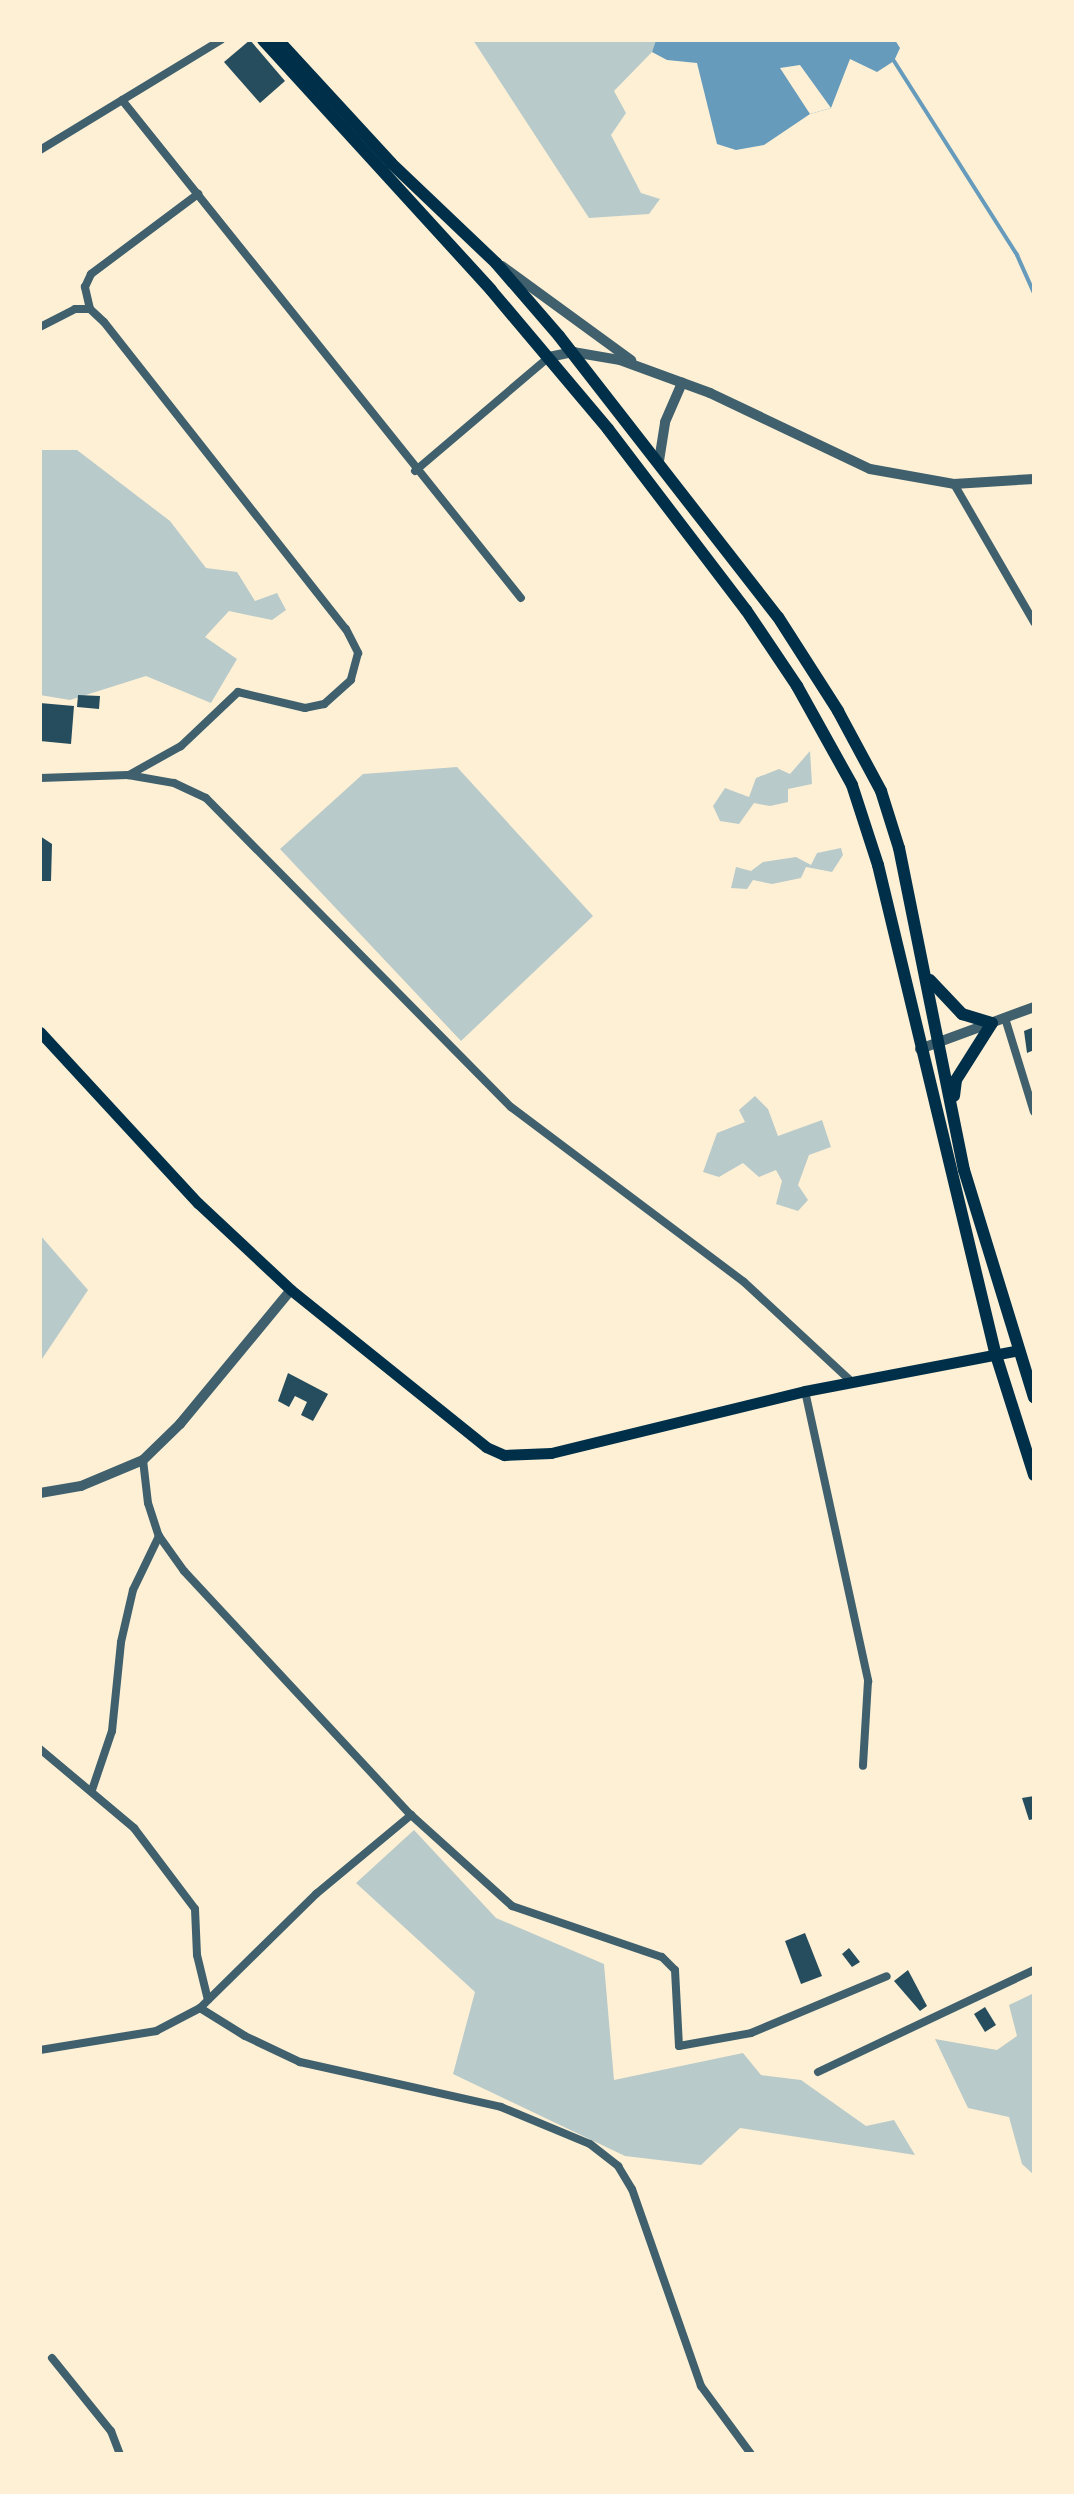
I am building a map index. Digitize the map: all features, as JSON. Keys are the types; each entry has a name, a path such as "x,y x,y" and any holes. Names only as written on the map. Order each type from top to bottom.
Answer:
{"main road":[{"path":"263,40 549,357 746,610 797,686 852,785 878,865 995,1352 1034,1475"},
{"path":"278,40 391,163 496,263 573,352 804,654 872,773 899,848 928,977 964,1170 1034,1397"},
{"path":"928,977 962,1014 992,1023 956,1080 952,1109"},
{"path":"40,1032 198,1203 291,1290 486,1447 504,1455 551,1453 805,1391 995,1352 1019,1350"}],"street":[{"path":"40,150 221,40"},
{"path":"122,100 415,471 521,598"},
{"path":"128,775 181,746 238,692 305,708 324,704 351,680 358,653 346,629 90,309 85,287 91,274 198,194"},
{"path":"496,263 640,367"},
{"path":"40,327 75,309 90,309"},
{"path":"415,471 549,357 573,352 640,367 682,383 870,469 954,484 1034,479"},
{"path":"659,461 665,422 682,383"},
{"path":"954,484 1034,622"},
{"path":"40,778 128,775 174,783 231,818 458,1058 511,1107 744,1282 851,1381"},
{"path":"920,1049 1034,1007"},
{"path":"1005,1018 1034,1112"},
{"path":"40,1493 81,1486 143,1460 180,1424 291,1290"},
{"path":"805,1391 868,1681 863,1766"},
{"path":"143,1460 148,1503 159,1536 231,1624 411,1815 512,1906 643,1954 662,1957 675,1970 679,2046 751,2033 887,1976"},
{"path":"92,1790 112,1731 121,1642 133,1590 159,1536"},
{"path":"40,1749 134,1828 195,1909 197,1955 208,2000"},
{"path":"40,2050 156,2031 200,2008 316,1894 411,1815"},
{"path":"818,2072 1034,1970"},
{"path":"200,2008 245,2036 300,2062 501,2107 590,2144 618,2166 632,2189 701,2386 751,2454"},
{"path":"52,2358 111,2431 120,2454"},
{"path":"741,2443 741,2454"}],"shaded area":[{"path":"473,40 656,40 652,52 614,91 626,113 611,135 641,193 660,199 649,214 589,218"},
{"path":"40,450 77,450 170,521 206,568 237,572 255,601 277,593 286,610 272,620 229,611 205,637 237,659 211,703 146,676 70,700 40,695"},
{"path":"810,751 812,784 788,789 788,802 770,806 754,803 739,824 720,821 713,806 725,788 749,797 756,778 779,769 790,774"},
{"path":"457,767 593,916 461,1041 280,849 363,774"},
{"path":"841,848 843,855 832,872 806,867 801,878 772,884 753,880 747,889 731,888 736,867 751,871 763,862 796,857 811,865 817,853"},
{"path":"755,1096 768,1109 778,1136 822,1120 831,1147 809,1155 798,1185 808,1200 798,1211 776,1204 782,1181 776,1170 759,1177 743,1163 719,1177 703,1172 717,1133 745,1122 739,1110"},
{"path":"40,1235 88,1290 40,1362"},
{"path":"414,1830 496,1918 604,1964 614,2080 743,2053 761,2075 801,2080 866,2126 894,2120 915,2155 740,2128 701,2165 625,2156 453,2074 475,1992 356,1883"},
{"path":"1034,1993 1034,2175 1022,2164 1009,2117 968,2108 935,2039 997,2050 1017,2036 1009,2005"}],"water":[{"path":"656,40 895,40 900,48 894,61 877,72 850,59 831,108 810,114 764,145 736,150 717,144 697,63 667,60 652,52"}],"pier":[{"path":"800,65 831,108 810,114 780,68"}],"building":[{"path":"250,40 285,81 260,103 224,62"},
{"path":"78,695 100,696 99,709 77,707"},
{"path":"40,703 74,706 71,744 40,741"},
{"path":"40,836 52,844 51,881 40,881"},
{"path":"1034,1027 1034,1050 1027,1053 1024,1031"},
{"path":"288,1373 328,1394 313,1421 301,1415 307,1402 295,1396 289,1407 278,1401"},
{"path":"1034,1796 1034,1819 1029,1820 1022,1798"},
{"path":"805,1933 822,1976 801,1984 785,1941"},
{"path":"849,1948 860,1962 852,1967 842,1954"},
{"path":"908,1970 927,2006 920,2011 894,1981"},
{"path":"985,2007 996,2025 985,2032 974,2014"}],"waterway":[{"path":"894,61 1017,255 1034,293"}]}
